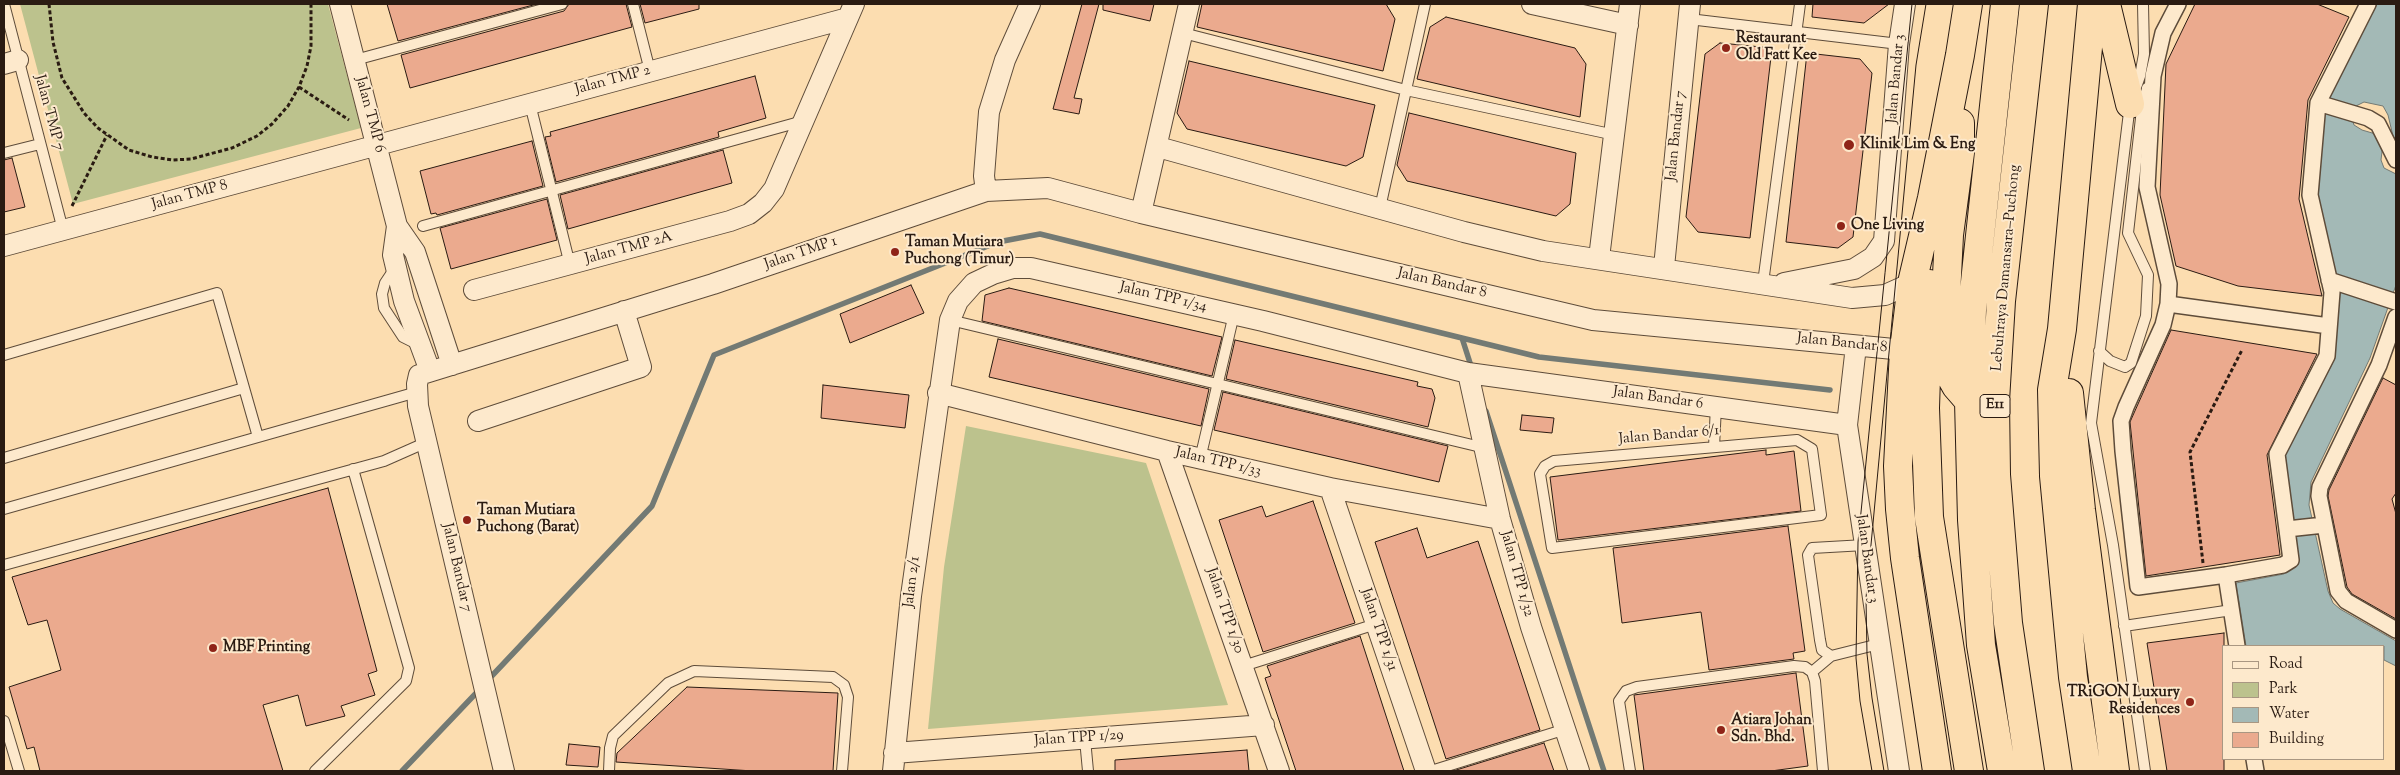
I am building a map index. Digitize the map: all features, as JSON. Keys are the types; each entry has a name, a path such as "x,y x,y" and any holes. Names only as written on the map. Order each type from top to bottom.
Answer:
{"highway":[{"path":"1937,771 1905,558 1898,466 1904,350 1912,283 1932,198 1968,4"},
{"name":"Lebuhraya Damansara–Puchong","path":"2002,771 1981,645 1972,520 1968,401 1972,310 2005,4"},
{"name":"Lebuhraya Damansara–Puchong","path":"2030,771 2008,623 1997,484 1995,401 2000,302 2034,4"},
{"path":"2030,40 2040,4"},
{"path":"2087,771 2073,677 2054,476 2052,390 2062,329 2092,4"},
{"path":"2086,73 2102,4"},
{"path":"2106,4 2130,104"},
{"path":"1960,55 1960,153 1949,235 1943,356 1947,370 1956,386 1968,401"},
{"path":"1932,198 1925,366 1926,481 1932,541 1969,771"},
{"path":"2062,329 2081,510 2115,771"},
{"path":"2091,423 2089,440 2094,510 2112,654 2110,669 2103,683"}],"street":[{"name":"Jalan TMP 6","path":"340,4 398,226 415,252 452,365"},
{"path":"986,191 984,176 989,112 1005,60 1030,4"},
{"path":"1141,213 1158,148 1189,4"},
{"path":"1532,4 1628,26"},
{"path":"1599,258 1630,4"},
{"name":"Jalan Bandar 3","path":"1769,284 1854,269 1873,257 1884,241 1899,44 1905,4"},
{"path":"2178,4 2163,33 2153,76 2147,187 2169,284 2168,304 2163,325 2121,422 2133,560 2138,587 2226,575 2282,565 2291,560 2289,529 2277,454 2327,356 2332,292 2332,282 2310,195 2320,103 2366,4"},
{"name":"Jalan TMP 2","path":"376,139 530,104 650,71 851,11"},
{"name":"Jalan TMP 2A","path":"474,290 730,222 749,214 763,203 774,189 851,11"},
{"name":"Jalan Bandar 7","path":"1664,268 1690,11"},
{"path":"2320,103 2363,116 2378,124 2396,160"},
{"name":"Jalan TMP 8","path":"4,246 376,139"},
{"path":"1158,148 1464,232 1543,250 1830,295 1868,298 1901,290 1912,283"},
{"name":"Jalan Bandar 8","path":"986,191 1048,188 1141,213 1593,320 1904,350"},
{"name":"Jalan TMP 1","path":"430,371 713,284 986,191"},
{"name":"Jalan TMP 6","path":"398,226 392,256 404,301 430,371"},
{"name":"Jalan TPP 1/34","path":"938,393 950,320 958,301 974,284 993,274 1013,268 1031,268 1234,314 1468,373"},
{"path":"2332,282 2394,301"},
{"path":"2168,304 2329,326"},
{"path":"478,421 641,367 624,311"},
{"path":"2396,317 2379,365 2320,487 2318,496 2322,525 2338,591 2346,600 2396,630"},
{"name":"Jalan Bandar 3","path":"1856,346 1847,425 1899,771"},
{"path":"417,392 419,375 430,371"},
{"name":"Jalan Bandar 6","path":"1468,373 1847,425"},
{"name":"Jalan TPP 1/32","path":"1468,373 1500,519 1531,627 1579,771"},
{"name":"Jalan Bandar 7","path":"417,392 504,771"},
{"name":"Jalan TPP 1/33","path":"938,393 1200,459 1330,488 1500,519"},
{"name":"Jalan 2/1","path":"893,762 911,596 938,393"},
{"name":"Jalan TPP 1/30","path":"1167,451 1279,771"},
{"name":"Jalan TPP 1/31","path":"1330,488 1426,771"},
{"path":"2289,529 2322,525"},
{"path":"2226,575 2237,645"},
{"name":"Jalan TPP 1/29","path":"893,762 1085,739 1264,726"}],"lane":[{"name":"Jalan TMP 7","path":"4,4 11,62 40,144 63,230"},
{"path":"354,60 562,4"},
{"path":"633,4 650,71"},
{"path":"1380,208 1426,4"},
{"path":"1769,284 1800,4"},
{"path":"2143,4 2144,54 2140,76 2130,104 2091,423 2145,771"},
{"path":"2099,351 2110,361 2125,367 2131,363 2146,316 2148,276 2128,233 2142,109 2170,4"},
{"path":"1690,11 1796,30 1899,44"},
{"path":"1183,33 1406,90 1614,135"},
{"path":"530,104 570,265"},
{"path":"423,226 803,121"},
{"path":"4,154 40,144"},
{"path":"4,355 217,293 258,437"},
{"path":"1200,459 1234,314"},
{"path":"950,320 1485,448"},
{"path":"4,458 244,388"},
{"path":"4,509 417,392"},
{"path":"1714,448 1716,406"},
{"name":"Jalan Bandar 6/1","path":"1797,440 1812,449 1821,515 1552,548 1540,474 1545,466 1554,461 1714,448 1797,440"},
{"path":"4,565 393,458 427,442"},
{"path":"315,771 406,681 408,668 353,469"},
{"path":"1831,656 1822,650 1808,556 1812,548 1864,545"},
{"path":"2124,626 2232,610"},
{"path":"1243,666 1376,624"},
{"path":"1812,672 1831,656 1879,644"},
{"path":"1630,771 1619,701 1626,691 1637,687 1794,666 1805,667 1812,672 1815,681 1823,771"},
{"path":"609,771 610,748 613,736 668,683 694,671 834,677 844,685 848,697 842,771"},
{"path":"4,721 19,771"},
{"path":"1431,771 1566,728"},
{"path":"1085,739 1088,771"}],"path":[{"path":"49,4 53,42 62,78 84,113 107,135 129,150 152,157 191,159 215,154 257,136 288,106 300,87 307,66 311,46 311,4"},
{"path":"300,87 376,139"},
{"path":"63,230 73,204 107,135"},
{"path":"2205,578 2190,452 2242,350"}],"green space":[{"path":"20,4 328,4 361,128 73,204"},
{"path":"966,426 1146,463 1228,705 928,729 944,567"}],"water":[{"path":"2377,4 2396,4 2396,139 2393,136 2388,115 2383,106 2364,102 2354,107 2351,116 2354,125 2362,130 2379,135 2383,143 2381,160 2384,168 2396,174 2396,285 2370,358 2311,482 2309,505 2328,591 2333,603 2340,609 2396,641 2396,666 2385,660 2385,645 2246,645 2236,583 2284,574 2299,561 2285,455 2332,364 2340,294 2318,197 2325,104"}],"building":[{"path":"387,4 537,4 398,41"},
{"path":"569,4 626,4 632,27 410,88 401,55 564,11"},
{"path":"640,4 699,4 699,9 645,23"},
{"path":"1082,4 1099,4 1074,98 1082,99 1079,114 1053,109"},
{"path":"1103,4 1154,4 1150,21 1103,10"},
{"path":"1202,4 1386,4 1395,19 1383,71 1197,27"},
{"path":"1813,4 1889,4 1864,23 1812,17"},
{"path":"2195,4 2317,4 2349,17 2308,100 2299,199 2322,296 2238,286 2176,266 2160,195 2166,64"},
{"path":"1446,17 1575,48 1586,64 1580,117 1417,79 1430,27"},
{"path":"1720,43 1772,48 1750,238 1698,232 1686,217 1705,54"},
{"path":"1807,53 1860,59 1872,73 1853,237 1838,248 1786,242"},
{"path":"1189,61 1375,105 1363,157 1346,166 1187,129 1177,113"},
{"path":"755,76 766,118 718,132 719,137 556,182 545,137 551,136 550,132"},
{"path":"1409,113 1576,153 1570,204 1556,216 1407,181 1397,165"},
{"path":"532,141 543,186 437,215 436,213 431,214 420,171"},
{"path":"723,150 732,183 568,229 560,195"},
{"path":"12,158 25,207 4,212 4,160"},
{"path":"547,199 557,240 451,269 440,228"},
{"path":"911,285 924,313 850,343 840,314"},
{"path":"1009,288 1222,337 1212,376 982,321 985,295"},
{"path":"2171,330 2317,354 2267,455 2280,555 2146,576 2130,422"},
{"path":"998,339 1209,389 1201,426 989,377"},
{"path":"1235,340 1418,382 1417,386 1432,389 1435,398 1428,427 1226,379"},
{"path":"2383,378 2396,385 2396,493 2392,499 2396,514 2396,619 2352,594 2347,587 2328,496 2329,490"},
{"path":"823,385 909,395 905,428 821,418"},
{"path":"1223,392 1448,446 1439,482 1214,430"},
{"path":"1522,415 1554,418 1552,433 1520,430"},
{"path":"1766,450 1766,455 1794,451 1801,511 1558,540 1550,477"},
{"name":"MBF Printing","path":"328,488 377,671 368,674 375,695 341,706 345,716 306,726 298,695 263,705 283,771 40,771 34,747 27,749 9,687 61,670 47,620 28,625 12,577"},
{"path":"1313,501 1355,623 1263,652 1219,520 1262,506 1266,517"},
{"path":"1788,526 1805,651 1793,653 1794,659 1709,670 1701,612 1622,623 1613,548"},
{"path":"1417,528 1427,558 1478,541 1540,730 1446,759 1375,542"},
{"name":"TRiGON Luxury Residences","path":"2224,633 2224,645 2222,645 2222,760 2224,760 2224,771 2167,771 2147,643"},
{"path":"1360,636 1404,771 1296,771 1265,678 1271,676 1267,666"},
{"name":"Atiara Johan Sdn. Bhd.","path":"1796,673 1808,766 1771,771 1644,771 1634,695"},
{"path":"687,687 838,693 833,771 753,771 616,762 617,753"},
{"path":"1544,743 1554,771 1453,771"},
{"path":"569,744 600,747 598,767 566,765"},
{"path":"1247,750 1249,771 1115,771 1115,760"}],"waterway":[{"path":"488,680 652,506 714,355 998,242 1040,234 1539,357 1830,390"},
{"path":"1462,338 1472,369"},
{"path":"1486,411 1604,771"},
{"path":"402,771 480,689"}],"tram line":[{"path":"1872,771 1860,701 1856,658 1858,542 1912,4"},
{"path":"1884,771 1867,654 1866,598 1916,65 1926,4"}],"place":[{"name":"Restaurant Old Fatt Kee","path":"1726,48"},
{"name":"Klinik Lim & Eng","path":"1849,145"},
{"name":"One Living","path":"1841,226"},
{"name":"Taman Mutiara Puchong (Timur)","path":"895,252"},
{"name":"Taman Mutiara Puchong (Barat)","path":"467,520"},
{"name":"MBF Printing","path":"213,648"},
{"name":"TRiGON Luxury Residences","path":"2190,702"},
{"name":"Atiara Johan Sdn. Bhd.","path":"1721,730"}]}
